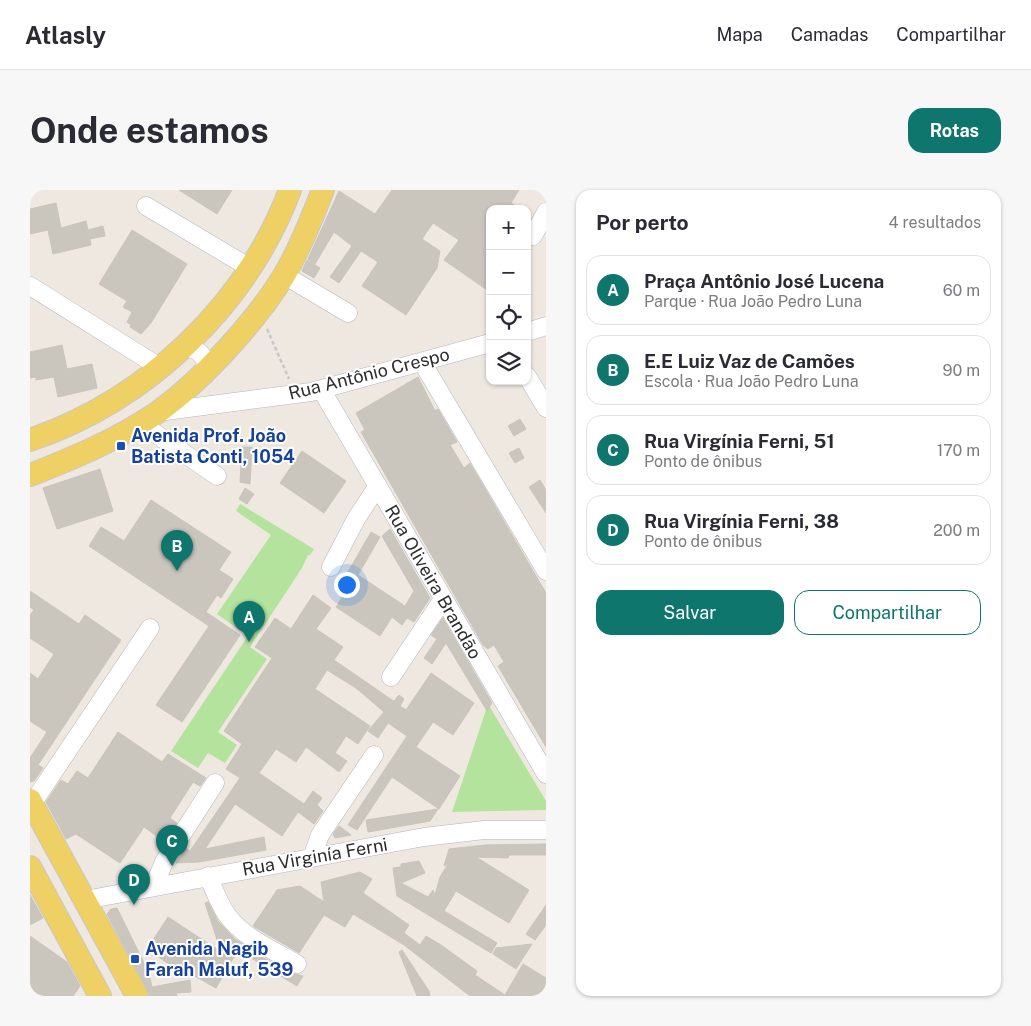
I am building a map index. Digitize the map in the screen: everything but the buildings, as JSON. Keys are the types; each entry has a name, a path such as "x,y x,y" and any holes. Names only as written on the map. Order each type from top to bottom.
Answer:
{"main road":[{"path":"30,440 69,425 110,403 161,368 184,347 219,309 250,268 284,208 290,190"},
{"path":"30,475 104,444 149,417 188,389 229,348 284,275 310,224 323,190"},
{"path":"31,802 137,996"},
{"path":"31,869 65,896 85,900"},
{"path":"31,869 100,996"}],"street":[{"path":"146,206 250,268"},
{"path":"533,236 546,212"},
{"path":"284,275 348,313"},
{"path":"30,286 161,368"},
{"path":"531,331 546,326"},
{"name":"Rua Antônio Crespo","path":"149,417 321,389 486,343"},
{"path":"184,347 197,349 205,357 208,368"},
{"path":"422,362 546,571"},
{"path":"531,383 546,408"},
{"name":"Rua Oliveira Brandão","path":"321,389 546,774"},
{"path":"149,417 217,476"},
{"path":"331,567 356,519 377,487"},
{"path":"392,677 443,599"},
{"path":"31,802 150,628"},
{"path":"312,858 320,835 374,755"},
{"path":"154,886 164,862 215,783"},
{"name":"Rua Virginía Ferni","path":"85,900 424,837 484,830 546,830"},
{"path":"208,876 222,907 244,933 297,964"}],"path":[{"path":"259,309 295,394"}],"green space":[{"path":"240,504 314,549 308,555 302,568 250,647 267,659 218,732 237,745 225,763 208,753 198,768 171,751 248,636 217,614 271,535 236,511"},
{"path":"488,704 546,801 546,810 452,812"}],"place":[{"name":"Avenida Prof. João Batista Conti, 1054","path":"121,446"},
{"name":"E.E Luiz Vaz de Camões","path":"177,571"},
{"name":"Praça Antônio José Lucena","path":"249,642"},
{"name":"Rua Virgínia Ferni, 51","path":"172,866"},
{"name":"Rua Virgínia Ferni, 38","path":"134,905"},
{"name":"Avenida Nagib Farah Maluf, 539","path":"135,959"}]}
